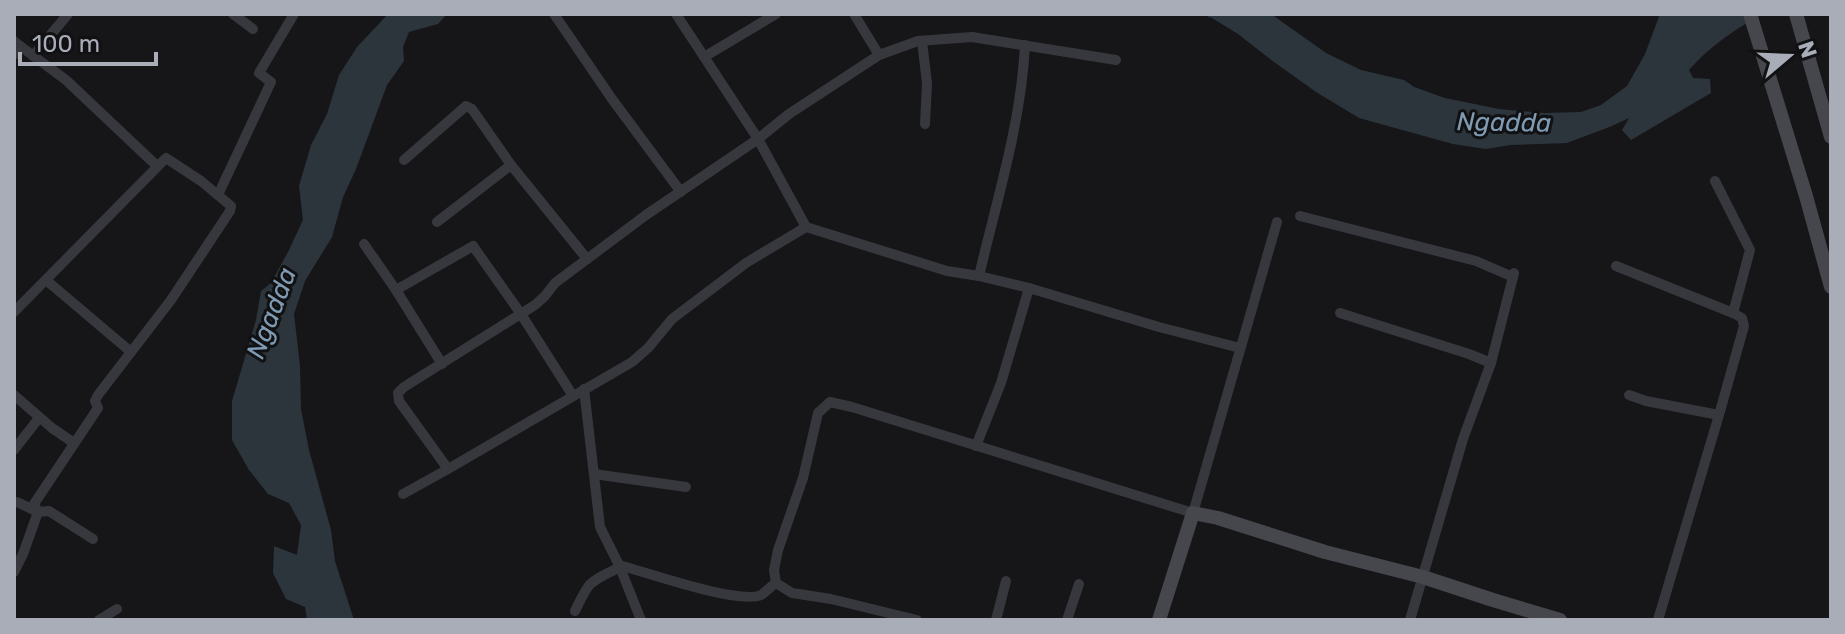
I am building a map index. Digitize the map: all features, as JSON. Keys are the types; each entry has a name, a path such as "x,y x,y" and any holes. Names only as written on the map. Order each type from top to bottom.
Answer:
{"street":[{"path":"33,56 68,14"},
{"path":"233,14 253,29"},
{"path":"218,195 271,82 259,73 294,14"},
{"path":"554,14 681,192"},
{"path":"676,14 758,139 806,227 947,271 1029,288 1240,348"},
{"path":"704,57 776,14"},
{"path":"854,14 879,55"},
{"path":"1750,14 1831,287"},
{"path":"1796,14 1831,137"},
{"path":"448,469 399,401 398,393 404,387 535,305 555,283 587,259 789,114 879,55 922,41 972,37 1116,60"},
{"path":"922,41 927,83 925,124"},
{"path":"979,276 1005,177 1023,82 1025,45"},
{"path":"16,47 66,80 157,166"},
{"path":"404,160 466,106 472,109 511,165 587,259"},
{"path":"14,312 166,158 231,206 171,300 101,390 95,401 98,408 34,504 38,512 14,572"},
{"path":"437,222 511,165"},
{"path":"1715,181 1750,250 1733,313"},
{"path":"1300,216 1476,261 1513,275 1491,363 1463,439 1410,620"},
{"path":"1159,620 1277,222"},
{"path":"403,494 632,362 672,319 746,263 806,227"},
{"path":"364,244 442,364"},
{"path":"396,290 473,246 573,396"},
{"path":"1616,266 1733,313 1742,318 1744,326 1658,620"},
{"path":"46,280 131,352"},
{"path":"976,446 1001,383 1029,288"},
{"path":"1340,313 1491,363"},
{"path":"584,389 600,527 641,620"},
{"path":"14,395 74,443"},
{"path":"1629,395 1719,415"},
{"path":"917,620 792,593 776,583 774,570 778,550 803,478 818,413 830,402 1193,513 1423,577 1560,620"},
{"path":"14,450 39,418"},
{"path":"594,474 686,487"},
{"path":"14,502 38,512 49,511 93,539"},
{"path":"14,542 24,550"},
{"path":"575,611 583,592 592,581 619,566 733,595 760,595 776,583"},
{"path":"996,620 1006,581"},
{"path":"1067,620 1079,584"},
{"path":"99,620 117,609"}],"water":[{"name":"Ngadda","path":"388,14 447,14 438,24 409,32 403,47 404,61 387,85 343,197 332,237 305,281 294,314 301,409 309,450 331,530 335,561 354,620 307,620 305,607 286,599 273,573 274,546 297,555 301,525 289,503 268,494 249,470 232,440 232,401 256,320 261,291 271,283 303,220 299,186 311,145 327,114 339,75 357,47"},
{"name":"Ngadda","path":"1201,14 1271,14 1326,53 1361,70 1404,80 1445,98 1499,109 1544,113 1581,112 1601,105 1627,86 1645,54 1660,14 1763,14 1723,39 1689,70 1693,78 1710,79 1711,93 1631,140 1622,130 1629,118 1567,143 1486,149 1453,144 1359,118 1316,92 1238,34"}]}
